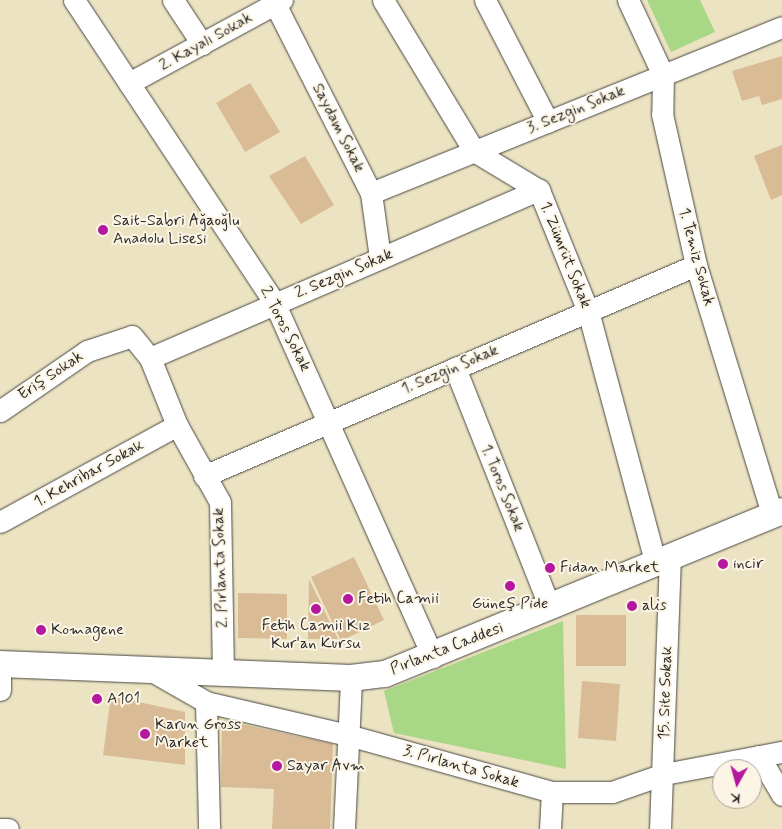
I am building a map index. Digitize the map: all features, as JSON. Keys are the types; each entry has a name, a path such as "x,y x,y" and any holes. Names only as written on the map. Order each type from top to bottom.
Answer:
{"street":[{"name":"2. Toros Sokak","path":"74,0 276,304 433,657"},
{"path":"173,0 202,44"},
{"name":"1. Zümrüt Sokak","path":"383,0 474,152 539,190 588,311 663,561"},
{"path":"485,0 548,122"},
{"name":"1. Temiz Sokak","path":"628,0 663,75 662,114 696,265 777,513"},
{"name":"2. Kayalı Sokak","path":"129,83 279,2"},
{"name":"Saydam Sokak","path":"279,2 370,193 380,258"},
{"name":"3. Sezgin Sokak","path":"370,193 782,27"},
{"name":"2. Sezgin Sokak","path":"150,358 539,190"},
{"name":"1. Sezgin Sokak","path":"204,476 696,265"},
{"name":"2. Pırlanta Sokak","path":"132,336 150,358 177,425 220,502 223,672"},
{"name":"Eriş Sokak","path":"0,411 87,351 132,336"},
{"name":"1. Toros Sokak","path":"455,368 550,608"},
{"name":"1. Kehribar Sokak","path":"0,522 177,425"},
{"name":"Pırlanta Caddesi","path":"0,663 351,678 385,674 433,657 777,513"},
{"name":"15. Site Sokak","path":"660,829 664,774 663,561"},
{"path":"0,663 0,690"},
{"name":"3. Pırlanta Sokak","path":"148,669 206,702 348,734 552,792 612,792 664,774 782,752"},
{"path":"344,829 351,678"},
{"path":"206,702 208,829"},
{"path":"759,756 782,794"},
{"path":"550,829 552,792"},
{"path":"0,829 8,829"}],"green space":[{"path":"647,0 700,0 715,32 671,52"},
{"path":"563,621 566,769 394,733 384,691"}],"building":[{"path":"782,56 782,99 762,105 759,96 742,101 732,71"},
{"path":"250,83 280,132 245,152 216,103"},
{"path":"782,145 782,195 771,200 754,156"},
{"path":"305,156 334,205 301,224 269,176"},
{"name":"Fetih Camii","path":"354,557 384,620 341,641 311,577"},
{"name":"Fetih Camii Kız Kur'an Kursu","path":"309,579 338,639 308,639"},
{"path":"238,593 287,594 287,639 238,638"},
{"path":"576,615 626,615 626,666 576,666"},
{"path":"582,681 620,684 616,741 578,738"},
{"name":"Karun Gross Market","path":"111,696 185,712 185,765 103,755"},
{"name":"Sayar Avm","path":"222,720 333,744 330,829 272,829 274,789 221,787"}],"place":[{"name":"Sait-Sabri Ağaoğlu Anadolu Lisesi","path":"103,230"},
{"name":"incir","path":"723,564"},
{"name":"Fidan Market","path":"550,568"},
{"name":"Güneş Pide","path":"510,586"},
{"name":"Fetih Camii","path":"348,599"},
{"name":"alis","path":"632,606"},
{"name":"Fetih Camii Kız Kur'an Kursu","path":"316,609"},
{"name":"Komagene","path":"41,630"},
{"name":"A101","path":"97,699"},
{"name":"Karun Gross Market","path":"145,734"},
{"name":"Sayar Avm","path":"277,766"}]}
